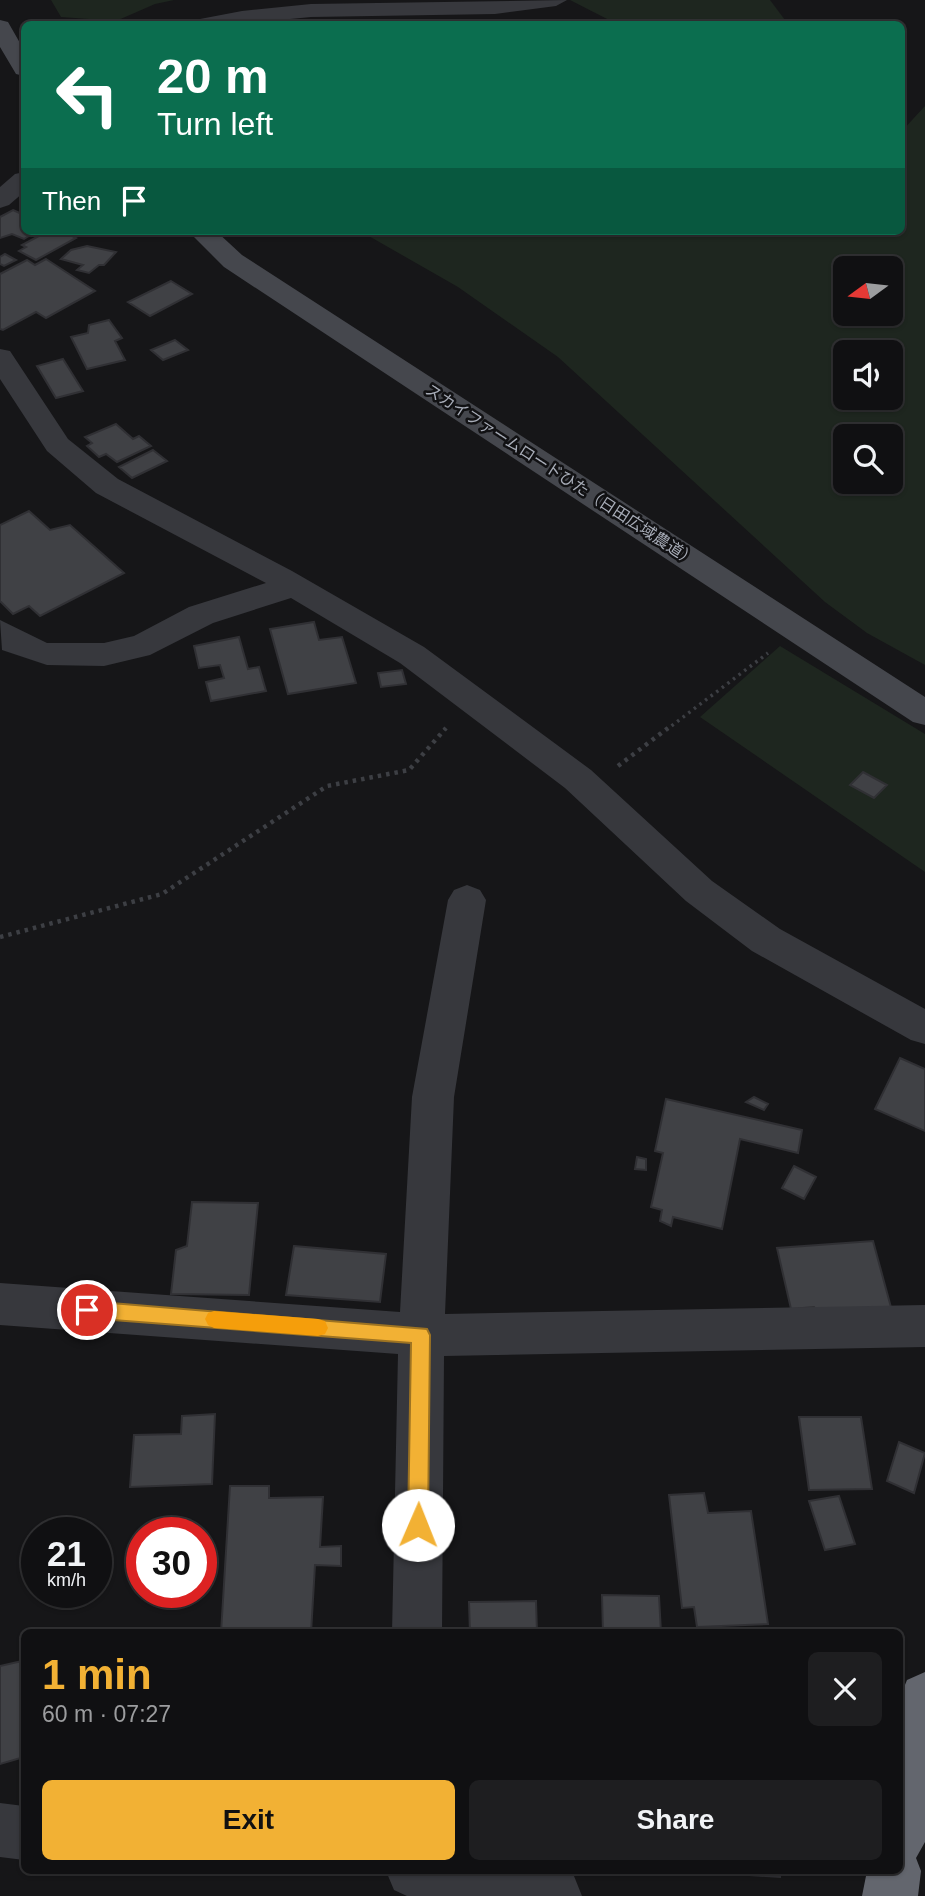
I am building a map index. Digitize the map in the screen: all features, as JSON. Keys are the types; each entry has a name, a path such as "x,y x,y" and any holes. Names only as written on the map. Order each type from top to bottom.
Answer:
{"highway":[{"path":"903,1820 925,1698"},
{"path":"890,1896 894,1874"}],"street":[{"path":"223,21 242,17 346,9 488,8 556,0"},
{"path":"0,27 21,64"},
{"path":"0,200 21,182"},
{"name":"スカイファームロードひた（日田広域農道）","path":"205,235 233,261 925,713"},
{"path":"0,358 57,445 107,486 293,586 412,655 578,779 699,891 766,940 925,1028"},
{"path":"0,631 6,637 47,655 90,657 139,647 199,616 293,586"},
{"path":"417,1629 421,1335 433,1097 467,900"},
{"path":"0,1304 421,1335 925,1326"},
{"path":"0,1830 21,1833"},
{"path":"426,1877 554,1896"}],"path":[{"path":"610,772 799,629"},
{"path":"0,937 162,894 327,786 410,770 472,698"}],"shaded area":[{"path":"51,0 174,0 155,4 116,21 61,17"},
{"path":"570,0 770,0 786,21 611,21"},
{"path":"925,106 925,665 867,633 825,602 558,357 458,287 367,235 905,235 905,128"},
{"path":"780,646 925,734 925,872 700,717"}],"building":[{"path":"13,210 21,214 21,235 30,235 24,239 12,234 0,238 0,217"},
{"path":"41,235 70,235 76,238 36,260 19,251 26,247 22,245"},
{"path":"87,246 116,252 104,265 99,265 89,273 77,270 83,265 61,259 71,250"},
{"path":"5,254 16,260 4,266 0,264 0,257"},
{"path":"46,259 95,291 46,318 36,312 3,330 0,329 0,274 27,260 35,265"},
{"path":"171,281 192,294 150,316 128,302"},
{"path":"109,320 122,338 115,341 125,360 87,369 71,337 88,333 89,325"},
{"path":"175,340 188,350 163,360 151,350"},
{"path":"63,359 83,391 56,398 37,366"},
{"path":"116,424 133,439 139,436 151,446 117,462 106,454 99,457 87,446 92,443 85,437"},
{"path":"153,450 167,461 132,478 119,467"},
{"path":"29,511 50,530 70,525 124,573 40,616 29,606 13,614 0,601 0,525"},
{"path":"314,622 319,640 342,637 356,683 288,694 270,629"},
{"path":"239,637 248,669 259,667 266,691 211,701 206,682 224,678 220,665 199,668 194,646"},
{"path":"402,670 406,684 381,687 378,673"},
{"path":"863,772 887,785 874,798 850,785"},
{"path":"900,1058 925,1069 925,1131 875,1109"},
{"path":"754,1097 768,1104 764,1110 746,1102"},
{"path":"666,1099 802,1130 798,1153 740,1139 722,1229 673,1217 671,1226 660,1221 662,1210 651,1207 663,1153 655,1151"},
{"path":"637,1157 646,1159 646,1170 635,1169"},
{"path":"794,1166 816,1177 804,1199 782,1188"},
{"path":"192,1202 258,1203 249,1295 171,1294 176,1250 187,1246"},
{"path":"873,1241 892,1311 822,1317 814,1307 791,1309 777,1248"},
{"path":"294,1246 386,1254 380,1302 286,1295"},
{"path":"215,1414 212,1484 130,1487 134,1435 181,1434 182,1416"},
{"path":"799,1417 861,1417 872,1489 809,1490"},
{"path":"899,1442 925,1453 914,1493 887,1481"},
{"path":"230,1486 269,1486 269,1498 323,1497 320,1547 341,1546 341,1566 315,1565 311,1629 221,1629"},
{"path":"704,1493 708,1513 751,1511 768,1624 697,1627 694,1607 682,1608 669,1495"},
{"path":"839,1496 855,1544 825,1550 809,1501"},
{"path":"602,1595 659,1596 661,1629 603,1629"},
{"path":"536,1601 537,1629 470,1629 469,1602"},
{"path":"21,1661 21,1758 0,1764 0,1666"},
{"path":"734,1874 780,1874 780,1877"}],"slow traffic":[{"path":"214,1319 318,1328"}],"route":[{"path":"87,1310 421,1335 418,1525"}]}
